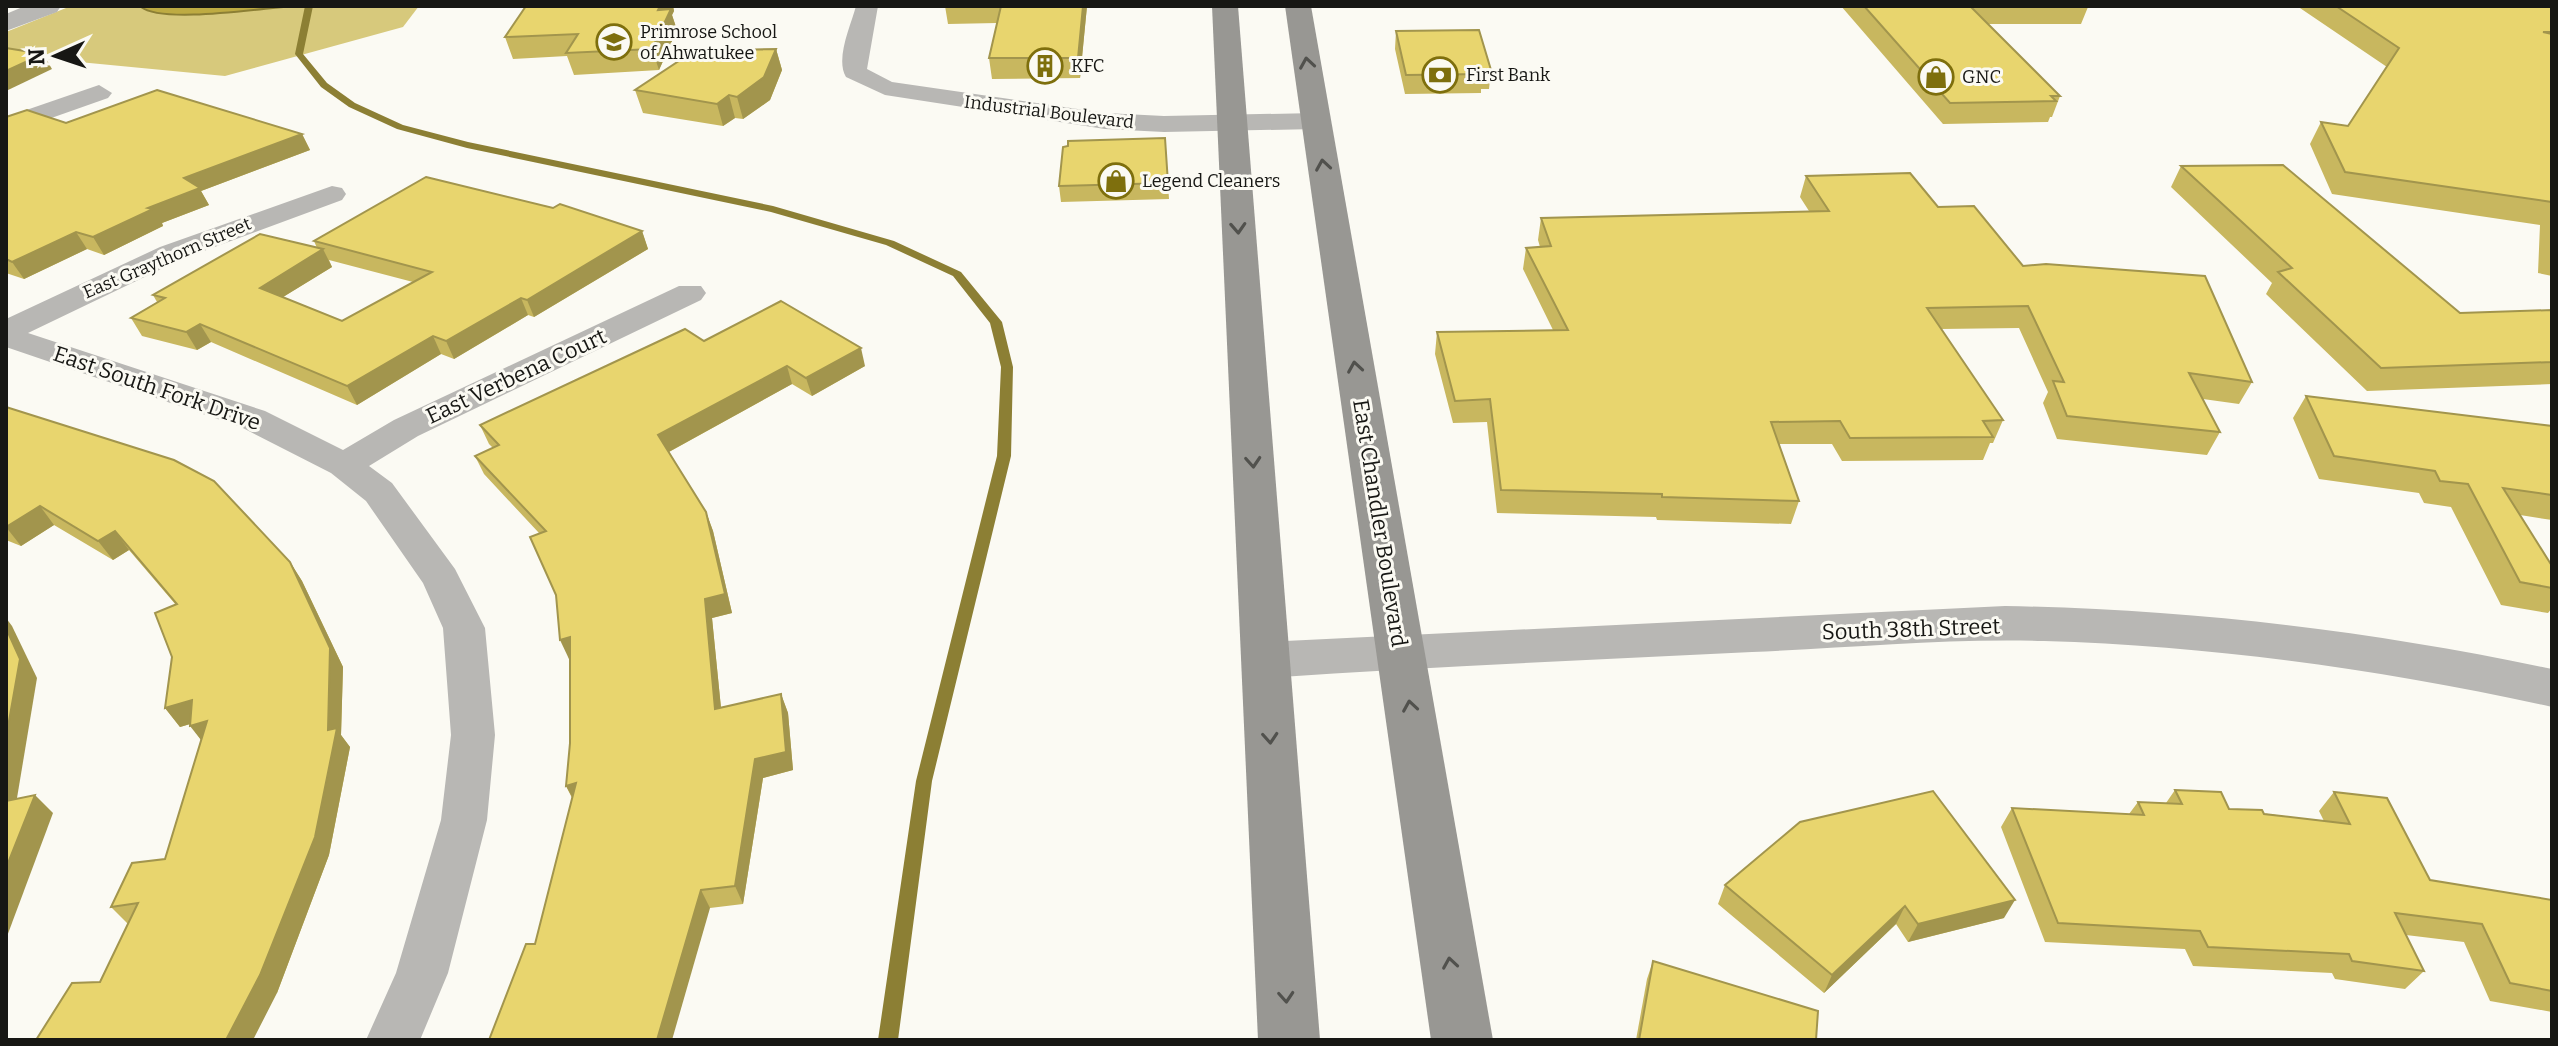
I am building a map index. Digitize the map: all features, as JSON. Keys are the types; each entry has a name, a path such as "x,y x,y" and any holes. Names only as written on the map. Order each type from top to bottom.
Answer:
{"main road":[{"path":"1225,6 1289,1040"},
{"name":"East Chandler Boulevard","path":"1298,6 1462,1040"}],"street":[{"path":"6,23 46,6"},
{"name":"Industrial Boulevard","path":"867,6 855,56 855,72 885,88 1105,121 1164,124 1316,121"},
{"path":"6,126 99,93"},
{"name":"East Graythorn Street","path":"6,333 171,253 332,194"},
{"name":"East Verbena Court","path":"344,465 406,428 690,293"},
{"name":"East South Fork Drive","path":"6,333 253,419 344,465 379,492 441,579 464,628 473,735 464,820 422,973 393,1040"},
{"name":"South 38th Street","path":"1266,660 1402,651 2041,624 2275,642 2486,673 2552,688"}],"shaded area":[{"path":"71,6 419,6 403,27 225,76 6,55 6,32"},
{"path":"294,6 191,15 153,12 141,7"}],"building":[{"path":"526,6 660,6 658,10 671,9 652,49 566,53 578,34 505,37"},
{"path":"1001,6 1083,6 1078,58 989,58"},
{"path":"1864,6 1970,6 2060,96 2051,96 2056,101 1950,103"},
{"path":"2336,6 2552,6 2552,32 2543,32 2552,34 2552,202 2345,172 2321,122 2348,126 2399,48"},
{"path":"1479,30 1491,70 1481,70 1482,74 1406,75 1396,31"},
{"path":"6,48 43,54 6,71"},
{"path":"776,49 764,77 737,97 729,95 717,104 635,90 694,51"},
{"path":"157,90 302,134 184,178 200,188 148,208 153,209 93,237 76,232 12,262 6,259 6,117 27,110 66,123"},
{"name":"Legend Cleaners","path":"1165,138 1168,183 1059,186 1063,147 1068,146 1068,141"},
{"path":"2283,165 2460,313 2552,310 2552,362 2381,368 2278,272 2292,268 2181,166"},
{"path":"1910,173 1938,207 1974,206 2023,266 2046,264 2205,276 2252,382 2189,373 2220,432 2067,416 2053,381 2064,382 2028,306 1927,308 2003,420 1983,421 1993,437 1850,438 1840,421 1771,422 1799,501 1501,490 1490,399 1455,401 1437,332 1568,330 1526,248 1551,246 1541,218 1829,211 1806,176"},
{"path":"426,177 553,208 560,204 642,231 527,300 521,298 446,341 433,336 347,386 200,324 186,332 131,318 165,298 153,295 260,234 323,249 260,288 342,321 432,272 314,241"},
{"path":"781,301 861,348 806,378 787,366 658,435 706,512 725,594 705,599 715,709 781,694 786,752 755,759 735,886 701,890 657,1040 489,1040 526,944 535,944 576,783 566,786 570,743 570,637 560,640 556,595 530,537 546,531 475,456 499,445 480,425 685,329 704,341"},
{"path":"2306,396 2552,426 2552,495 2503,488 2552,566 2552,588 2520,582 2468,484 2440,481 2435,471 2334,456"},
{"path":"6,407 174,460 214,481 290,562 330,648 328,730 337,728 315,837 260,975 226,1040 36,1040 72,983 100,982 138,903 111,907 132,863 165,859 207,721 190,726 192,700 165,708 172,657 155,613 177,604 115,531 98,541 40,506 6,527"},
{"path":"6,628 20,659 6,738"},
{"path":"2175,790 2221,792 2229,809 2262,810 2264,814 2350,824 2334,792 2387,798 2430,880 2552,900 2552,991 2510,983 2482,924 2395,913 2424,971 2352,961 2349,954 2208,947 2200,931 2058,923 2012,808 2144,815 2138,802 2182,804"},
{"path":"1933,791 2015,900 1918,924 1905,906 1832,975 1725,885 1800,822"},
{"path":"35,795 6,868 6,801"},
{"path":"1653,961 1818,1011 1816,1040 1639,1040"}],"waterway":[{"path":"309,6 299,54 324,85 352,105 400,127 467,145 773,209 890,243 957,274 996,322 1007,367 1004,456 924,781 888,1040"}],"place":[{"name":"Primrose School of Ahwatukee","path":"614,42"},
{"name":"KFC","path":"1045,66"},
{"name":"First Bank","path":"1440,75"},
{"name":"GNC","path":"1936,77"},
{"name":"Legend Cleaners","path":"1116,181"}]}
